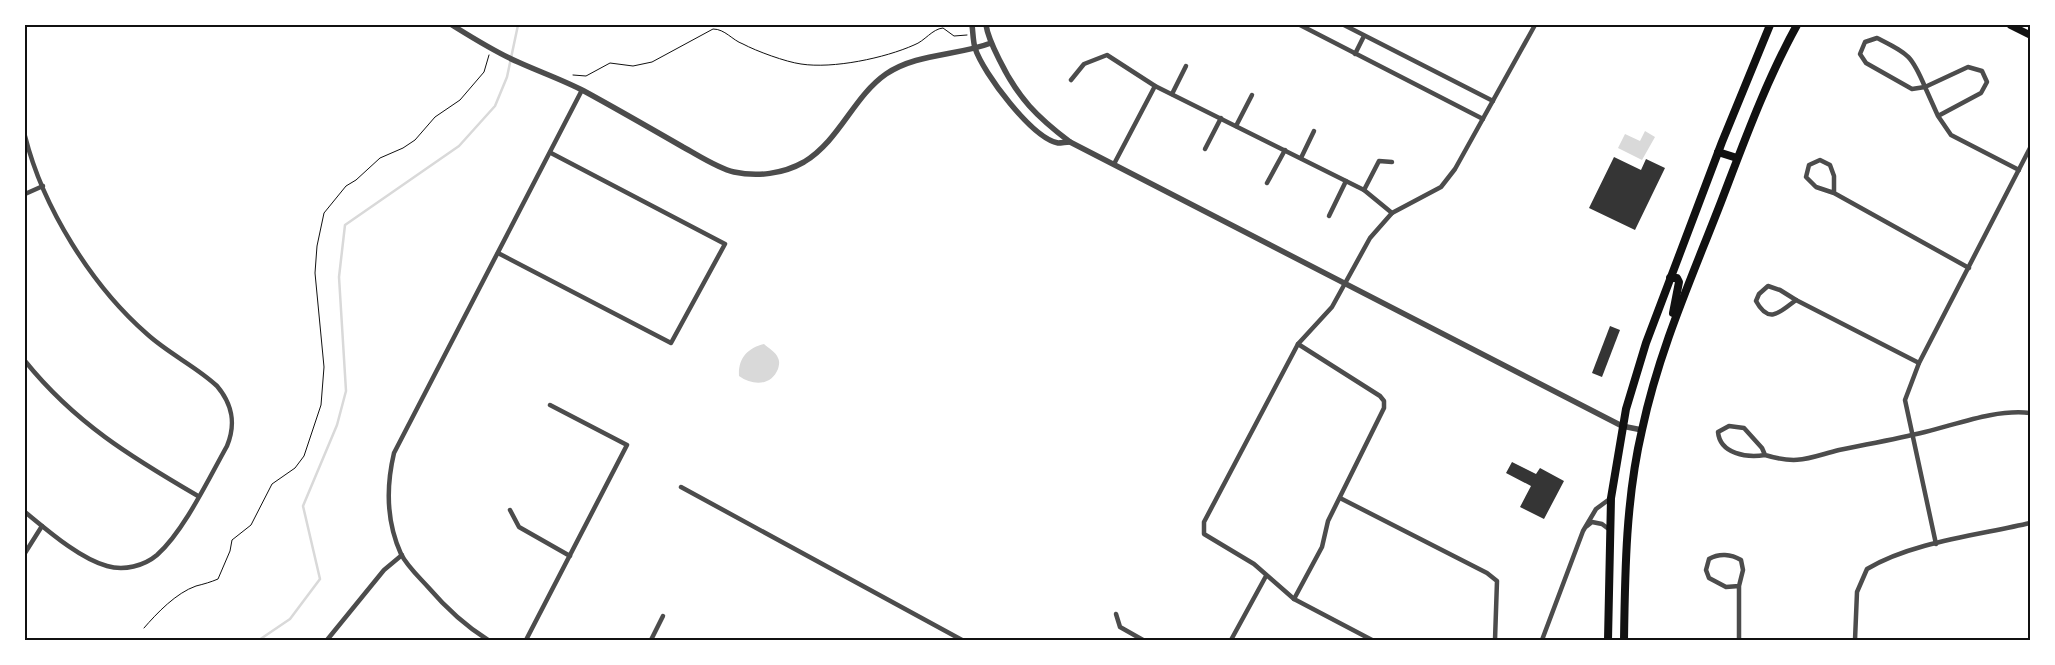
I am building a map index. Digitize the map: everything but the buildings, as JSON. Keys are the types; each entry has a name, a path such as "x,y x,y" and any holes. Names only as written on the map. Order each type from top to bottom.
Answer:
{"main road":[{"path":"1608,640 1611,498 1622,426 1646,343 1718,152 1770,25"},
{"path":"1624,640 1627,543 1632,484 1642,430 1672,325 1766,88 1797,25"},
{"path":"2010,25 2030,35"},
{"path":"1718,152 1737,158"},
{"path":"1670,278 1677,278 1679,282 1673,309 1672,325"}],"street":[{"path":"452,25 492,48 582,90 696,154 732,171 755,174 781,171 803,162 817,152 850,116 870,88 887,74 907,63 976,49 991,44"},
{"path":"972,25 976,49 992,78 1028,124 1057,143 1070,142"},
{"path":"986,25 991,44 1012,87 1044,123 1070,142 1622,426 1642,430"},
{"path":"1300,25 1483,119"},
{"path":"1344,25 1493,101"},
{"path":"1372,640 1294,599 1254,564 1204,534 1204,522 1298,344 1332,307 1370,238 1392,213 1441,188 1455,169 1535,25"},
{"path":"1355,54 1364,36"},
{"path":"1938,116 1980,93 1987,82 1987,78 1982,70 1968,67 1925,87 1912,88 1866,63 1860,54 1865,42 1877,38 1907,54 1914,62 1925,87 1938,116 1951,135 2019,170"},
{"path":"1071,80 1084,64 1107,55 1155,86 1364,190 1392,213"},
{"path":"1172,94 1186,66"},
{"path":"1114,164 1155,86"},
{"path":"488,640 465,625 446,608 402,555 390,523 389,476 394,453 582,90"},
{"path":"1236,126 1252,95"},
{"path":"1205,149 1221,118"},
{"path":"1300,158 1314,131"},
{"path":"25,136 30,158 62,227 98,282 130,318 181,361 209,378 226,397 233,421 232,434 198,496 166,545 157,555 136,566 114,567 100,564 42,526 25,512"},
{"path":"1936,544 1905,400 1919,363 2030,148"},
{"path":"1267,183 1285,150"},
{"path":"498,253 671,343 725,244 551,153"},
{"path":"1364,190 1379,160 1392,162"},
{"path":"1834,193 1834,176 1830,165 1820,160 1809,165 1806,177 1816,187 1834,193 1969,268"},
{"path":"1329,216 1346,181"},
{"path":"25,194 43,186"},
{"path":"1796,300 1778,313 1768,315 1762,312 1756,301 1759,294 1768,286 1780,290 1919,363"},
{"path":"1294,599 1322,548 1328,521 1384,408 1384,401 1380,396 1298,344"},
{"path":"25,361 59,399 104,439 198,496"},
{"path":"526,640 627,445 550,405"},
{"path":"1765,456 1762,448 1744,428 1729,426 1718,432 1721,443 1728,450 1756,457 1765,456 1779,460 1802,461 2016,412 2030,413"},
{"path":"681,487 962,640"},
{"path":"1340,498 1487,573 1497,581 1495,640"},
{"path":"1542,640 1583,531 1596,509 1611,498"},
{"path":"510,510 519,527 570,556"},
{"path":"1583,531 1592,522 1602,524 1610,530"},
{"path":"1855,640 1857,592 1867,569 1895,556 1936,544 2030,524"},
{"path":"25,553 42,526"},
{"path":"327,640 384,570 402,555"},
{"path":"1738,640 1739,586 1743,570 1741,560 1727,555 1714,555 1709,559 1706,570 1709,578 1726,587 1739,586"},
{"path":"1231,640 1266,576"},
{"path":"1116,614 1120,627 1143,640"},
{"path":"651,640 663,616"}],"path":[{"path":"573,74 586,76 610,63 633,66 652,62 712,29 727,34 745,46 802,64 858,61 897,51 924,40 938,29 944,28 954,36 966,35"},
{"path":"144,628 159,611 195,586 218,579 230,551 232,540 251,525 272,484 294,468 304,456 321,405 323,390 324,367 315,273 317,246 324,213 346,186 356,180 380,158 403,148 415,140 435,117 466,95 484,72 490,55"}],"shaded area":[{"path":"1645,131 1655,137 1642,160 1618,148 1625,134 1640,141"},
{"path":"764,344 779,359 775,375 761,383 750,382 739,376 740,364 748,351"}],"waterway":[{"path":"259,640 290,619 320,579 303,506 337,425 346,391 339,277 345,225 459,146 495,106 507,77 518,25"}]}
